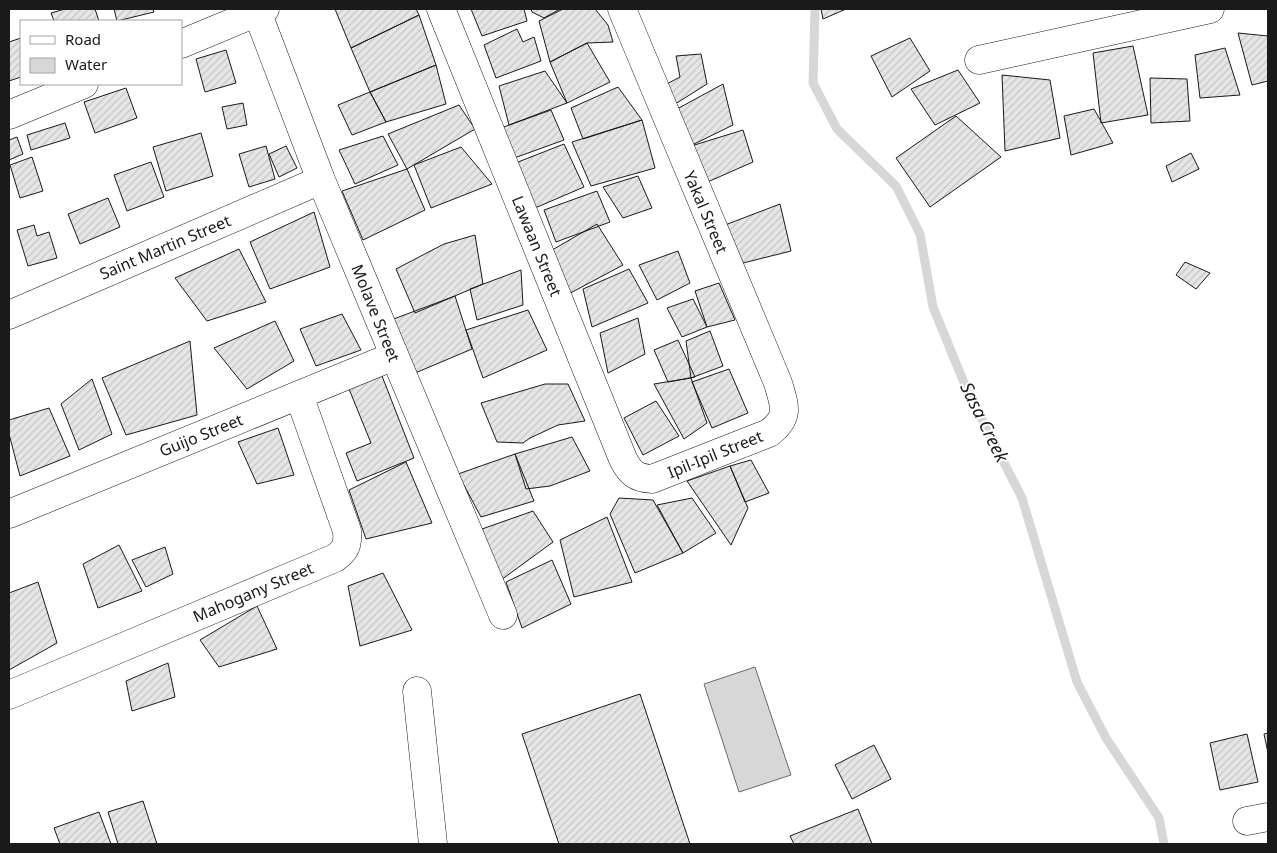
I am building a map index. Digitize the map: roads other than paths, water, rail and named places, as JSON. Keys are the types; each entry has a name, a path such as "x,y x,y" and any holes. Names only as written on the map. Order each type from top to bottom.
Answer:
{"street":[{"name":"Lawaan Street","path":"441,9 623,459 629,471 639,478"},
{"name":"Yakal Street","path":"622,9 778,384 784,404 784,416"},
{"path":"979,60 1210,9"},
{"path":"182,44 260,10"},
{"name":"Molave Street","path":"260,10 321,180 503,615"},
{"path":"9,115 82,85"},
{"name":"Saint Martin Street","path":"9,315 321,180"},
{"name":"Guijo Street","path":"9,514 394,356"},
{"name":"Mahogany Street","path":"9,695 335,558 344,551 348,542 347,531 299,395"},
{"name":"Ipil-Ipil Street","path":"639,478 652,479 742,445 769,433 780,425 784,416"},
{"path":"418,691 433,844"}],"water":[{"path":"755,667 791,775 739,792 704,684"}],"waterway":[{"name":"Sasa Creek","path":"815,9 813,83 837,129 896,186 920,234 933,307 967,390 1022,498 1077,682 1106,738 1159,818 1164,844"}]}
